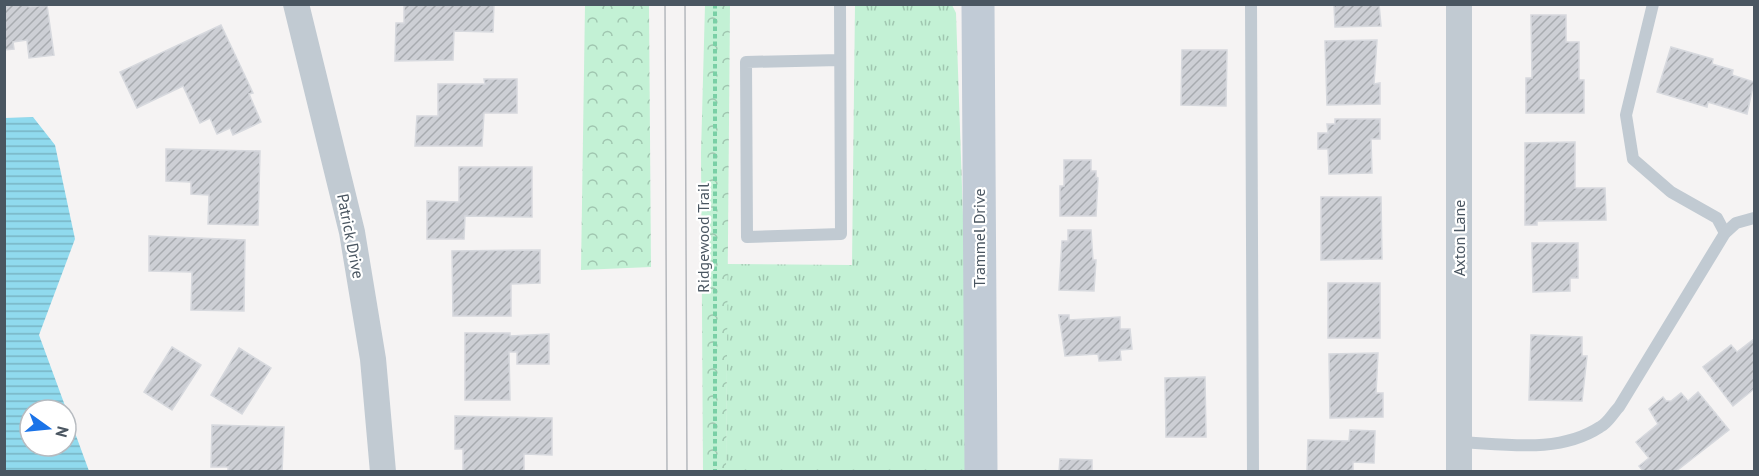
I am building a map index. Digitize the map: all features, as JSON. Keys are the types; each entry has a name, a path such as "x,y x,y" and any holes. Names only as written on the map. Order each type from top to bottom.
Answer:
{"street":[{"name":"Patrick Drive","path":"296,4 352,232 373,359 383,471"},
{"name":"Trammel Drive","path":"978,4 981,471"},
{"name":"Axton Lane","path":"1458,4 1459,471"}],"lane":[{"path":"840,4 841,234 747,237 746,62 840,60"},
{"path":"1251,4 1253,471"},
{"path":"1653,4 1626,115 1633,159 1671,192 1717,218 1725,233"},
{"path":"1459,442 1539,446 1573,441 1602,426 1619,406 1725,233 1736,224 1755,218"}],"path":[{"name":"Ridgewood Trail","path":"715,4 715,471"}],"green space":[{"path":"585,5 649,5 651,267 581,270"},
{"path":"705,5 730,5 726,472 703,471 701,153"},
{"path":"855,5 952,5 956,13 964,245 965,471 726,472 727,264 852,265"}],"water":[{"path":"33,117 55,145 75,239 39,335 62,398 18,398 18,458 78,458 78,441 89,471 5,471 5,118"}],"building":[{"path":"4,4 29,4 29,7 47,5 54,55 29,58 27,40 13,42 14,49 4,50"},
{"path":"404,4 494,4 493,32 454,31 453,60 395,61 396,23 404,23"},
{"path":"1334,4 1379,4 1381,26 1335,27"},
{"path":"1531,15 1566,15 1566,42 1579,42 1579,80 1584,80 1584,113 1526,113 1526,78 1532,78"},
{"path":"221,25 253,93 249,94 261,122 233,135 230,128 217,134 210,118 200,123 183,86 137,108 120,72"},
{"path":"1377,40 1374,84 1380,83 1380,104 1327,105 1325,41"},
{"path":"1671,47 1713,59 1712,64 1733,70 1732,75 1754,82 1747,114 1708,102 1707,107 1657,92"},
{"path":"1182,50 1227,50 1226,106 1181,105"},
{"path":"484,79 517,79 517,113 484,113 482,146 415,146 417,116 438,116 438,84 485,84"},
{"path":"1335,119 1380,119 1380,139 1371,139 1372,173 1329,174 1328,149 1318,149 1318,133 1328,133 1327,124 1335,124"},
{"path":"1575,142 1575,188 1605,188 1606,220 1537,221 1537,225 1525,225 1525,143"},
{"path":"166,149 260,151 258,225 208,224 209,195 191,194 191,182 166,181"},
{"path":"1064,160 1091,160 1091,171 1096,171 1098,178 1096,216 1060,216 1060,186 1064,186"},
{"path":"459,167 532,167 532,217 465,216 464,239 427,239 427,201 459,202"},
{"path":"1321,197 1381,197 1382,259 1321,260"},
{"path":"1068,230 1091,230 1093,260 1096,260 1094,291 1059,290 1062,241 1068,241"},
{"path":"149,236 245,240 244,311 191,310 192,272 149,271"},
{"path":"1532,243 1578,243 1578,278 1570,278 1570,291 1533,292"},
{"path":"540,250 540,283 511,284 511,316 453,316 452,251"},
{"path":"1328,283 1380,283 1380,338 1328,338"},
{"path":"1059,315 1069,315 1069,320 1120,317 1120,329 1130,329 1132,349 1120,350 1121,360 1099,361 1098,354 1065,356"},
{"path":"465,333 510,333 510,336 549,334 549,364 517,364 517,352 509,352 510,400 465,400"},
{"path":"1531,335 1582,337 1582,356 1587,356 1582,401 1529,400"},
{"path":"1754,339 1754,389 1733,406 1703,367 1731,345 1737,352"},
{"path":"172,347 201,365 172,410 144,392"},
{"path":"239,348 271,368 242,414 211,395"},
{"path":"1378,353 1376,393 1383,393 1383,417 1330,418 1329,354"},
{"path":"1205,377 1206,437 1166,437 1165,378"},
{"path":"1698,392 1729,430 1675,472 1644,472 1639,466 1649,458 1636,442 1658,424 1649,409 1663,397 1666,401 1671,401 1681,393 1688,401"},
{"path":"455,416 552,418 552,455 524,454 524,472 463,472 463,449 455,449"},
{"path":"212,425 284,427 282,472 228,472 228,467 211,467"},
{"path":"1350,430 1375,431 1374,463 1353,462 1353,472 1307,472 1308,440 1349,441"},
{"path":"1060,459 1092,460 1092,472 1059,472"}],"tram line":[{"path":"665,4 667,472"},
{"path":"685,4 687,472"}]}
